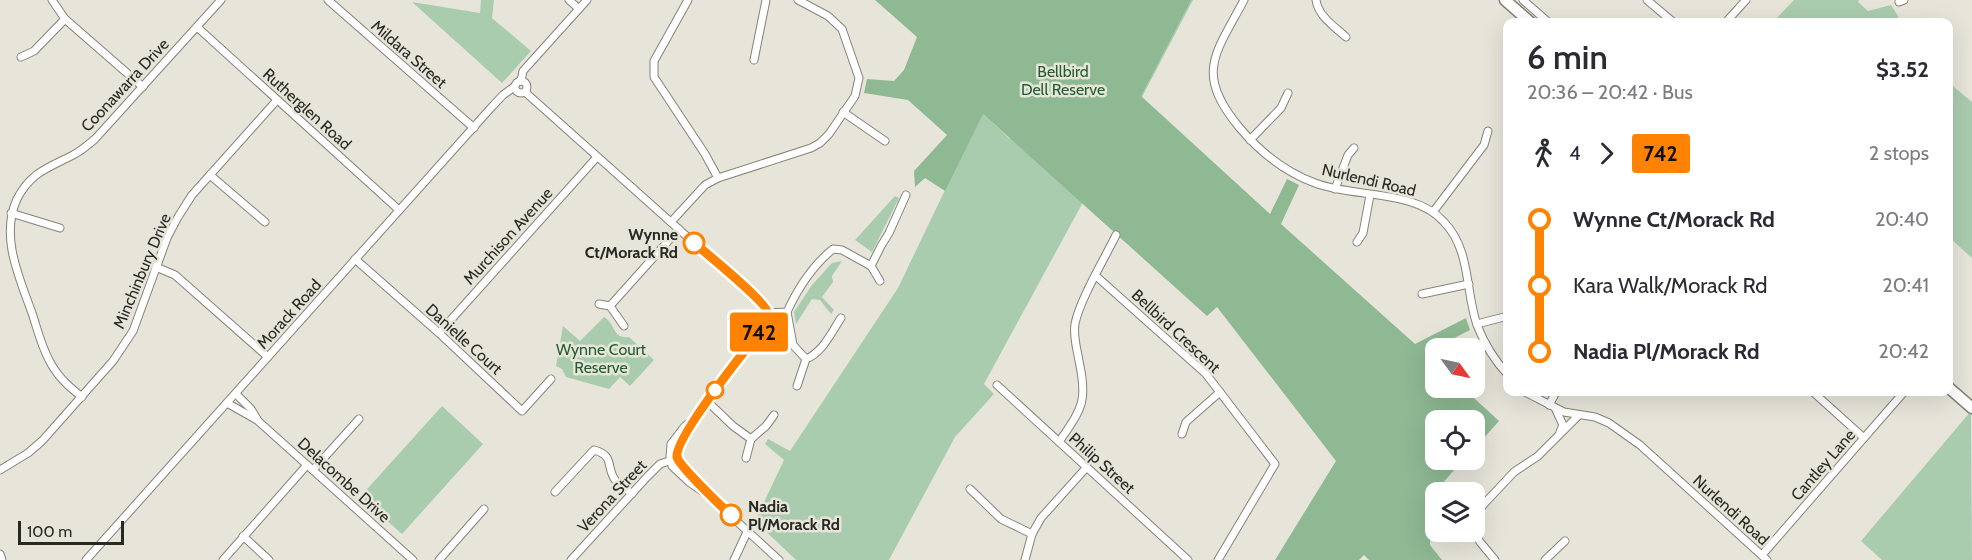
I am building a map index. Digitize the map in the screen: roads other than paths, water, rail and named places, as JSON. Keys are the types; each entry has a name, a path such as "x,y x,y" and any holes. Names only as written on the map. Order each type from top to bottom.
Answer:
{"main road":[{"path":"1505,0 1525,18"},
{"path":"1953,391 1972,408"}],"street":[{"path":"52,0 65,19 143,87"},
{"name":"Coonawarra Drive","path":"82,397 64,382 49,360 10,254 11,213 16,200 32,178 41,170 75,154 95,139 221,0"},
{"name":"Mildara Street","path":"328,0 474,128"},
{"path":"569,0 579,9"},
{"path":"521,81 523,71 587,0"},
{"path":"688,0 654,61 654,77 705,154 718,178"},
{"path":"754,60 766,0"},
{"path":"671,222 705,185 718,178 811,148 820,143 855,96 859,78 842,29 836,21 800,0"},
{"name":"Nurlendi Road","path":"1244,0 1217,52 1212,77 1223,107 1250,140 1298,175 1335,189 1417,204 1443,220 1457,240 1462,252 1477,324 1491,353 1503,369"},
{"path":"1316,0 1317,7 1327,20 1346,37"},
{"path":"1523,0 1543,18"},
{"path":"1647,0 1668,18"},
{"path":"1730,18 1746,0"},
{"path":"21,57 34,51 65,19"},
{"name":"Rutherglen Road","path":"197,27 399,210"},
{"path":"521,81 514,87 519,93 525,92"},
{"path":"521,81 527,86 525,92"},
{"name":"Morack Road","path":"86,560 503,95 514,87"},
{"path":"525,92 766,307 768,313 761,329 694,418 674,459 708,495 779,560"},
{"path":"1250,140 1281,108 1288,93"},
{"name":"Minchinbury Drive","path":"0,470 28,453 42,441 114,362 133,331 167,238 178,217 192,195 277,100"},
{"path":"843,112 885,141"},
{"path":"1433,212 1484,145 1488,131"},
{"path":"1335,189 1348,155 1354,148"},
{"name":"Murchison Avenue","path":"439,333 597,157"},
{"path":"210,175 264,222"},
{"path":"871,266 906,195"},
{"path":"1357,242 1363,233 1370,195"},
{"path":"11,213 60,228"},
{"path":"610,306 679,230"},
{"path":"1059,442 1076,417 1084,394 1074,337 1077,316 1116,235"},
{"path":"806,359 793,345 787,312 812,270 834,249 842,250 871,266 880,281"},
{"name":"Danielle Court","path":"355,259 439,333 522,411 551,380"},
{"path":"156,267 174,275 268,357"},
{"name":"Bellbird Crescent","path":"1096,276 1206,374 1275,464 1218,560"},
{"path":"1422,294 1469,284"},
{"path":"599,304 610,306 624,326"},
{"path":"768,313 787,312"},
{"path":"1477,324 1503,317"},
{"path":"806,359 814,356 820,349 841,318"},
{"path":"797,386 806,359"},
{"name":"Philip Street","path":"997,386 1188,560"},
{"path":"1182,434 1186,422 1220,392"},
{"name":"Delacombe Drive","path":"236,393 251,409 257,420"},
{"name":"Nurlendi Road","path":"1532,396 1564,412 1595,417 1640,445 1764,558"},
{"path":"1555,396 1551,406 1560,416 1563,425 1558,437"},
{"path":"1817,396 1864,438"},
{"name":"Cantley Lane","path":"1764,558 1901,396"},
{"path":"707,401 733,426 751,439"},
{"name":"Delacombe Drive","path":"227,403 257,420 413,560"},
{"path":"746,458 751,439 766,426 774,415"},
{"path":"1485,502 1514,472 1538,456 1579,415"},
{"path":"223,560 243,536 359,419"},
{"path":"555,492 594,450 610,459 615,480 632,494"},
{"name":"Verona Street","path":"571,560 660,464 674,459"},
{"path":"1027,559 1032,534 1041,518 1086,468"},
{"path":"970,489 1001,519 1032,534"},
{"path":"439,560 484,509"},
{"path":"734,560 747,530"},
{"path":"243,536 268,560"},
{"path":"1545,560 1565,541"},
{"path":"1480,542 1495,560"},
{"path":"0,554 2,560"}],"place":[{"name":"Wynne Ct/Morack Rd","path":"694,243"},
{"name":"Nadia Pl/Morack Rd","path":"731,515"}],"park label":[{"name":"Bellbird Dell Reserve","path":"1063,80"},
{"name":"Wynne Court Reserve","path":"601,358"}]}
